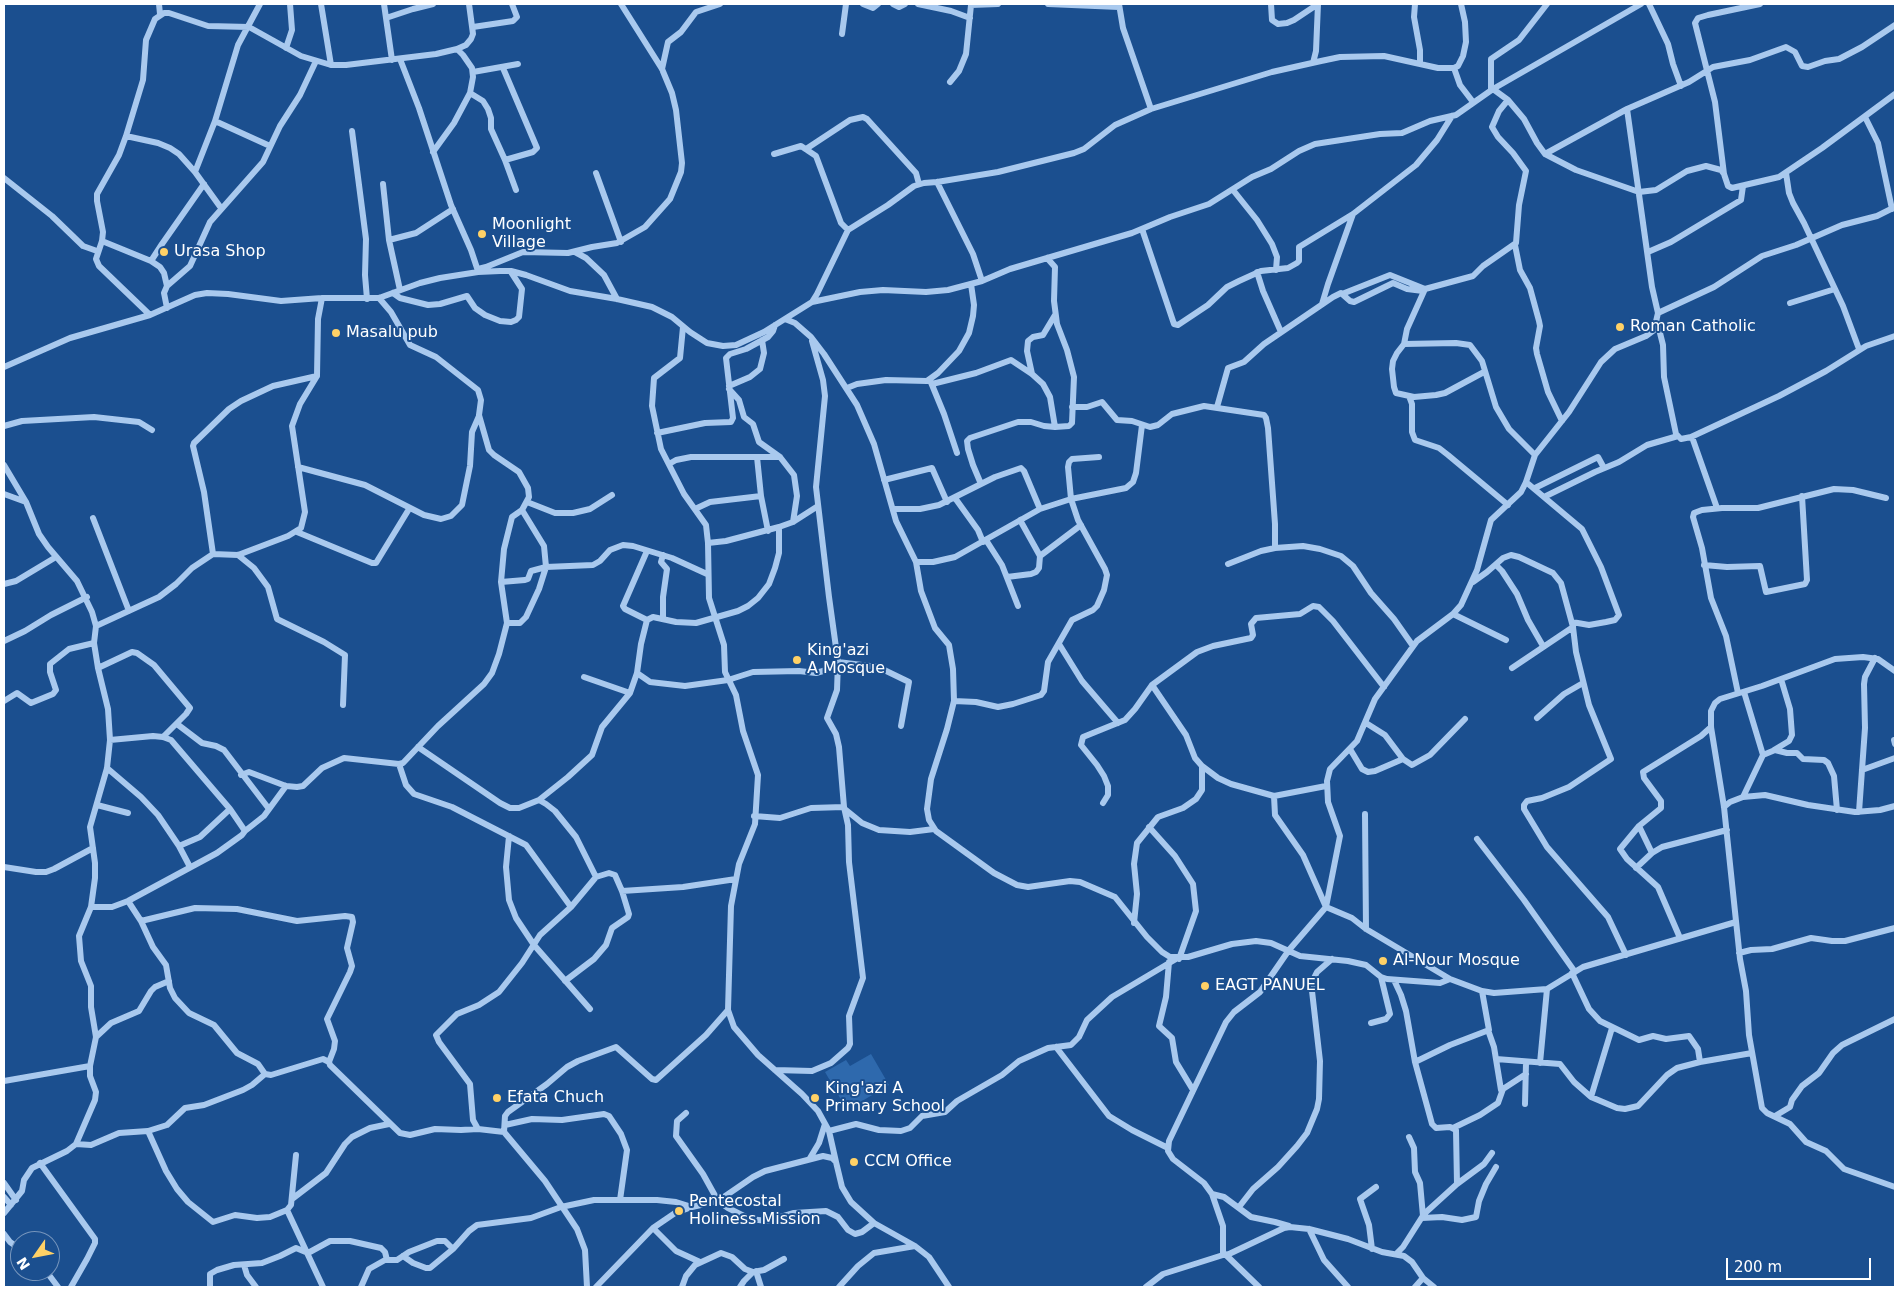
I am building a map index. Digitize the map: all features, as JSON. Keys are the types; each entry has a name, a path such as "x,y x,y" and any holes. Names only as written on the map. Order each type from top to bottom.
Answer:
{"street":[{"path":"150,316 99,266 96,259 97,251 102,241 102,221 97,201 98,194 119,156 126,136 143,80 146,40 152,25 160,14 159,4"},
{"path":"195,172 215,121 238,45 249,28 260,4"},
{"path":"286,48 292,30 290,4"},
{"path":"321,4 331,65"},
{"path":"384,4 392,60"},
{"path":"386,18 433,4"},
{"path":"160,14 169,13 208,26 249,28 286,48 316,61 331,65 354,65 457,50 466,46 470,41 473,27 470,4"},
{"path":"473,27 513,21 517,17 512,4"},
{"path":"4,367 70,338 150,316 195,295 207,293 228,294 281,301 322,298 378,298 440,278 477,270 522,252 559,254 613,245 645,228 670,199 681,172 682,163 676,110 672,94 662,69 621,4"},
{"path":"662,69 668,42 681,32 696,12 720,4"},
{"path":"842,34 846,4"},
{"path":"863,4 873,8 878,4"},
{"path":"893,4 899,7 906,4"},
{"path":"918,4 951,11 970,18"},
{"path":"950,82 959,71 966,54 972,4 998,4"},
{"path":"1051,4 1119,6 1124,28 1152,109"},
{"path":"1271,4 1272,20 1278,24 1294,20 1318,4"},
{"path":"1313,63 1316,51 1318,4"},
{"path":"1415,4 1414,18 1420,50 1420,64"},
{"path":"812,302 848,230 918,184 998,172 1079,151 1093,143 1115,125 1152,109 1272,72 1313,63 1367,56 1394,57 1438,68 1454,68 1458,66 1463,56 1466,42 1465,22 1461,4"},
{"path":"1492,90 1491,59 1519,40 1547,4"},
{"path":"477,270 511,271 570,291 652,307 672,318 683,328 707,343 728,347 741,344 812,302 860,292 883,290 945,291 982,281 1010,269 1142,228 1209,204 1252,177 1271,169 1314,144 1380,134 1402,133 1430,121 1459,114 1472,102 1641,4"},
{"path":"1649,4 1668,44 1672,64 1681,86"},
{"path":"1760,4 1718,12 1696,20 1696,29 1708,70 1716,111 1724,174 1729,187 1733,189 1786,173 1895,94"},
{"path":"1545,154 1627,109 1696,79 1708,70 1750,60 1786,47 1795,52 1802,66 1808,67 1825,61 1839,59 1862,47 1895,25"},
{"path":"433,152 454,123 470,93 473,72 468,61 457,50"},
{"path":"400,59 477,270"},
{"path":"167,308 164,293 167,286 190,266 210,222 263,162 280,126 300,95 316,61"},
{"path":"473,72 518,64"},
{"path":"503,68 537,148 533,152 505,160"},
{"path":"1454,68 1460,85 1472,102"},
{"path":"1492,90 1508,100 1524,119 1536,143 1545,154 1576,170 1639,192 1656,190 1687,171 1706,166 1719,168 1724,174"},
{"path":"470,93 483,102 488,109 491,118 491,129 516,190"},
{"path":"1508,100 1499,111 1492,127 1498,137 1526,169 1515,245 1518,262 1530,288 1539,321 1540,330 1536,348 1537,354 1548,392 1562,421"},
{"path":"1259,1287 1224,1255 1222,1226 1212,1194 1204,1183 1173,1159 1168,1148 1168,1141 1226,1022 1234,1012 1260,992 1289,950 1326,907 1340,836 1329,808 1326,786 1330,769 1357,741 1375,699 1413,646 1431,629 1453,614 1461,605 1481,559 1491,520 1521,492 1535,455 1562,421 1609,353 1651,334 1658,313 1627,109"},
{"path":"1142,228 1175,326 1178,326 1204,308 1227,287 1256,272 1293,266 1298,261 1299,247 1353,214 1416,165 1437,140 1452,116"},
{"path":"1658,313 1714,287 1762,256 1796,245 1842,224 1877,216 1893,208 1878,143 1865,116"},
{"path":"806,148 850,120 863,117 867,119 916,173 918,184"},
{"path":"215,121 270,146"},
{"path":"352,131 366,239 365,275 367,299"},
{"path":"126,136 158,143 180,154 221,208"},
{"path":"774,154 799,146 806,148 818,159 841,223 848,230"},
{"path":"596,173 621,242"},
{"path":"1786,173 1792,203 1804,223 1835,289 1859,349"},
{"path":"4,178 52,216 83,246 97,251"},
{"path":"937,182 973,254 982,281"},
{"path":"151,261 204,184"},
{"path":"383,184 389,240 400,290"},
{"path":"1648,252 1671,242 1741,200 1743,186"},
{"path":"1233,190 1257,220 1272,244 1277,257 1276,270"},
{"path":"389,240 416,233 453,208"},
{"path":"1322,304 1353,214"},
{"path":"102,241 151,261 160,267 164,273 167,286"},
{"path":"1342,294 1352,302 1361,300 1393,283 1407,289 1424,290 1444,282 1469,278 1483,266 1515,245"},
{"path":"575,252 586,258 604,275 617,299"},
{"path":"981,484 968,448 968,439 1018,422 1031,422 1054,427 1071,424 1074,372 1055,315 1055,267 1047,258"},
{"path":"393,293 400,298 428,305 440,304 467,296 479,312 495,320 511,322 519,317 522,289 511,271"},
{"path":"1256,272 1281,332"},
{"path":"1216,407 1228,368 1244,362 1281,332 1322,304 1390,275 1424,290"},
{"path":"931,381 965,342 973,316 974,305 971,284"},
{"path":"1790,303 1835,289"},
{"path":"1424,290 1406,329 1404,344 1396,353 1393,361 1396,393 1421,398 1445,392 1484,372"},
{"path":"96,626 159,597 192,568 213,554 238,555 298,532 304,522 305,512 292,426 300,404 317,376 318,319 322,298"},
{"path":"298,467 364,485 409,509 432,518 441,519 451,516 462,505 470,466 472,432 479,414 481,395 478,390 436,358 410,344 391,312 378,298"},
{"path":"1032,374 1027,351 1028,341 1033,337 1043,335 1055,315"},
{"path":"785,319 795,324 811,337 847,388 867,426 900,531 916,562 919,585 934,626 948,643 950,649 954,701 931,779 927,809 929,820 934,829 954,846 1003,878 1028,887 1070,881 1080,882 1115,897 1134,922 1162,952 1178,959"},
{"path":"1657,320 1663,345 1664,377 1678,436"},
{"path":"658,434 706,423 731,422 733,418 725,362 728,356 746,350 770,335 775,325"},
{"path":"683,328 680,358 656,376 652,382 652,406 661,449 684,494 706,525 708,593 724,645 725,672 736,695 743,732 758,775 752,833 743,851 736,878 730,931 728,1010 734,1027 758,1055 802,1094 818,1111 827,1127 845,1194 851,1202 874,1223 915,1246 929,1257 949,1287"},
{"path":"1544,496 1623,460 1647,445 1678,436 1684,439 1692,437 1779,396 1826,371 1859,349 1895,336"},
{"path":"775,1070 812,1071 840,1056 850,1044 849,1016 851,1008 856,1002 863,976 849,862 848,825 844,807 838,740 827,718 837,690 838,662 818,506 817,471 825,396 823,380 811,337"},
{"path":"729,387 750,377 760,369 764,353 762,340"},
{"path":"1404,344 1468,344 1482,361 1496,408 1509,429 1535,455"},
{"path":"847,388 857,384 886,380 931,381 976,373 1008,360 1015,362 1043,384 1050,396 1054,427"},
{"path":"213,554 204,492 193,446 194,443 240,401 273,386 317,376"},
{"path":"931,381 958,453"},
{"path":"729,387 739,400 744,417 754,426 759,442 780,457 794,475 797,496 793,522"},
{"path":"1409,396 1412,404 1412,432 1414,440 1439,448 1508,505"},
{"path":"1072,407 1087,407 1101,402 1117,420 1154,426 1172,414 1204,406 1236,412 1257,413 1266,418 1275,524 1275,548"},
{"path":"241,775 249,772 286,786 303,786 317,771 344,758 403,763 489,678 499,654 507,623 501,582 504,549 510,522 516,513 522,510 527,502 529,493 524,479 519,472 489,450 479,414"},
{"path":"4,426 22,421 94,417 139,422 152,430"},
{"path":"916,562 948,560 970,550 1040,509 1071,500 1121,490 1133,482 1136,473 1142,425"},
{"path":"1692,437 1717,508"},
{"path":"669,464 676,460 691,457 780,457"},
{"path":"757,457 761,496 768,531"},
{"path":"954,701 970,701 998,707 1038,697 1044,691 1048,662 1072,620 1093,610 1097,606 1107,582 1105,569 1071,500 1068,479 1069,462 1074,459 1099,457"},
{"path":"1535,488 1598,457 1604,468"},
{"path":"4,465 26,502 39,534 77,581 86,597 96,626 94,642 108,709 110,740 108,768 90,828 95,878 91,907 79,936 81,961 91,986 91,1007 96,1037 90,1066 90,1076 96,1092 95,1100 82,1134 76,1144 68,1151 40,1163 28,1173 22,1191 4,1214"},
{"path":"884,480 932,468 947,502"},
{"path":"893,509 920,509 947,502 995,477 1022,468 1040,509"},
{"path":"1512,668 1525,661 1572,624 1606,622 1616,620 1619,615 1582,529 1526,482"},
{"path":"1763,755 1741,693 1726,636 1711,598 1702,548 1693,517 1694,514 1698,511 1717,508 1758,508 1825,490 1841,488 1886,498"},
{"path":"4,494 26,502"},
{"path":"527,502 555,513 573,513 590,509 612,495"},
{"path":"695,510 710,502 761,496"},
{"path":"1704,565 1726,567 1760,566 1766,592 1805,584 1807,580 1802,496"},
{"path":"955,498 1002,565 1018,606"},
{"path":"708,543 726,541 778,528 793,522 818,506"},
{"path":"298,532 376,563 380,560 409,509"},
{"path":"507,623 520,623 526,617 539,589 546,567 544,546 522,510"},
{"path":"93,518 129,611"},
{"path":"1007,577 1036,572 1039,568 1040,556 1020,520"},
{"path":"1040,556 1082,525"},
{"path":"418,747 510,808 519,808 539,800 568,778 592,755 602,727 630,693 637,672 647,620 653,617 690,623 716,618 748,606 758,598 769,584 779,552 778,528"},
{"path":"501,582 525,580 528,579 531,571 546,567 593,564 600,561 610,550 623,545 684,562 707,574"},
{"path":"1228,564 1261,551 1303,546 1341,556 1353,566 1371,593 1394,619 1413,646"},
{"path":"647,551 624,606 626,609 647,620"},
{"path":"238,555 254,568 268,587 277,619 324,642 345,655 343,705"},
{"path":"662,618 667,569 661,562 663,555"},
{"path":"1472,582 1503,558 1515,555 1556,575 1561,583 1572,624 1576,652 1589,705 1612,759 1569,786 1542,798 1525,802 1524,808 1548,847 1608,917 1626,955"},
{"path":"4,584 16,581 56,557"},
{"path":"1496,565 1517,594 1528,620 1543,646"},
{"path":"4,641 25,632 51,615 86,597"},
{"path":"1103,802 1108,792 1107,783 1085,750 1081,741 1083,738 1118,723 1128,716 1152,685 1168,672 1205,648 1251,638 1253,635 1251,624 1256,618 1300,614 1316,606 1333,621 1384,687"},
{"path":"1453,614 1506,640"},
{"path":"4,701 17,693 31,703 34,703 53,694 56,690 50,672 50,664 69,649 94,642"},
{"path":"1059,644 1082,681 1118,723"},
{"path":"98,668 132,652 145,657 154,665 189,704 190,710 163,737"},
{"path":"1895,671 1882,660 1875,658 1835,659 1720,699 1715,703 1711,711 1727,830 1739,953 1746,991 1752,1053 1762,1108 1767,1113 1790,1124 1806,1142 1826,1151 1844,1168 1895,1187"},
{"path":"1859,812 1865,728 1864,684 1865,677 1875,658"},
{"path":"637,672 650,682 685,686 728,680 753,672 789,671 816,673 838,662 878,667 909,682 902,726"},
{"path":"584,677 630,693"},
{"path":"1743,797 1763,755 1789,741 1792,735 1790,710 1781,679"},
{"path":"1537,718 1564,694 1583,683"},
{"path":"1152,685 1186,735 1195,758 1218,778 1231,784 1274,796 1326,786"},
{"path":"1366,723 1385,735 1403,758 1412,765 1438,748 1464,719"},
{"path":"177,724 202,743 224,750 268,810"},
{"path":"1680,938 1659,889 1636,868 1620,849 1640,826 1660,810 1662,805 1644,778 1643,772 1701,736 1712,726"},
{"path":"110,740 130,737 163,737 177,746 205,783 230,809 245,831"},
{"path":"1350,749 1362,769 1368,772 1376,771 1403,758"},
{"path":"1774,750 1787,754 1797,753 1802,759 1824,760 1828,763 1834,776 1838,810"},
{"path":"1862,770 1895,758"},
{"path":"399,764 406,785 414,794 452,807 526,845 571,907"},
{"path":"1134,922 1136,894 1134,864 1138,843 1160,815 1183,808 1196,799 1202,790 1202,766"},
{"path":"108,768 158,815 179,846 190,867"},
{"path":"91,907 112,907 128,901 217,854 264,816 286,786"},
{"path":"1724,807 1730,802 1743,797 1765,795 1838,810 1859,812 1895,806"},
{"path":"1274,796 1275,815 1302,855 1326,907 1352,918 1366,929 1450,979 1482,992 1494,993 1547,989 1573,972 1583,968 1736,922"},
{"path":"539,800 555,811 576,837 596,877"},
{"path":"97,805 128,813"},
{"path":"754,816 780,818 811,808 844,807 862,823 879,830 910,832 934,829"},
{"path":"179,846 200,837 230,809"},
{"path":"1366,814 1366,929"},
{"path":"1640,826 1652,853"},
{"path":"1149,828 1175,856 1193,884 1196,911 1178,959"},
{"path":"1636,868 1652,853 1662,847 1727,830"},
{"path":"510,836 506,866 509,900 516,918 534,945 590,1009"},
{"path":"1477,839 1524,900 1573,972 1589,1009 1612,1028 1626,1032 1638,1040 1653,1036 1666,1039 1689,1036 1698,1049 1700,1062"},
{"path":"4,867 46,872 93,848"},
{"path":"478,1129 473,1120 470,1084 439,1042 436,1035 457,1014 479,1005 498,992 546,929 571,907 596,877 612,874 622,891 629,914 628,917 612,928 606,945 594,959 565,981"},
{"path":"622,891 683,887 736,878"},
{"path":"128,901 141,921 153,947 166,965 170,988 180,1005 189,1013 214,1025 237,1053 258,1064 265,1074"},
{"path":"141,921 195,908 237,909 297,922 346,916 352,917 353,922 348,948 352,966 327,1019 335,1041 329,1062"},
{"path":"1739,953 1751,950 1772,949 1811,938 1832,941 1858,939 1895,928"},
{"path":"827,1127 856,1124 884,1130 901,1131 910,1128 922,1116 945,1112 950,1109 957,1102 1002,1075 1019,1061 1048,1048 1071,1045 1079,1037 1087,1020 1112,997 1169,962 1245,942 1271,943 1305,957 1332,958 1366,966 1381,978 1440,983 1450,979"},
{"path":"1239,1207 1253,1189 1278,1168 1298,1146 1307,1133 1317,1108 1320,1061 1312,998 1313,985 1317,972 1332,958"},
{"path":"1169,962 1166,997 1159,1026 1172,1038 1176,1062 1193,1090"},
{"path":"1371,1023 1386,1019 1390,1014 1381,978"},
{"path":"1394,980 1406,1011 1415,1062 1432,1124 1436,1128 1453,1128 1480,1116 1498,1103 1502,1090 1488,1030 1490,1027 1482,992"},
{"path":"96,1037 112,1023 139,1011 151,990 155,986 169,981"},
{"path":"1540,1063 1547,989"},
{"path":"587,1287 583,1240 545,1182 504,1129 505,1116 567,1067 612,1048 620,1049 652,1079 660,1078 679,1058 715,1027 728,1010"},
{"path":"1775,1116 1790,1106 1802,1086 1819,1073 1833,1053 1842,1045 1895,1019"},
{"path":"1591,1097 1612,1028"},
{"path":"1415,1062 1450,1045 1488,1030"},
{"path":"1056,1048 1109,1116 1168,1148"},
{"path":"1496,1059 1561,1065 1574,1082 1591,1097 1617,1108 1632,1108 1643,1102 1673,1070 1700,1062 1752,1053"},
{"path":"76,1144 91,1145 120,1133 148,1131 166,1125 188,1106 204,1105 243,1090 265,1074 277,1075 323,1059 329,1062 342,1078 358,1090 389,1124 400,1132 410,1135 434,1128 453,1130 504,1129 532,1119 562,1120 604,1114 609,1116 621,1134 627,1150 620,1200"},
{"path":"1525,1104 1526,1063"},
{"path":"4,1080 90,1066"},
{"path":"1502,1090 1526,1074"},
{"path":"686,1113 677,1121 676,1136 703,1174 718,1201 739,1214 750,1219 773,1220 794,1213 826,1211 838,1217 848,1230 855,1234 862,1232 874,1223"},
{"path":"292,1199 326,1173 345,1144 352,1137 370,1128 389,1124"},
{"path":"810,1158 827,1127"},
{"path":"1453,1128 1457,1132 1457,1184"},
{"path":"148,1131 166,1171 177,1189 188,1202 208,1220 213,1222 235,1215 256,1218 270,1217 287,1210 292,1199 296,1155"},
{"path":"1409,1137 1414,1148 1415,1172 1420,1181 1423,1217"},
{"path":"1395,1254 1403,1247 1423,1217 1457,1184 1484,1164 1492,1152"},
{"path":"596,1287 653,1228 674,1213 692,1206 718,1201 759,1174 778,1167 810,1158 828,1156 836,1162"},
{"path":"40,1163 95,1239 87,1259 70,1287"},
{"path":"1423,1217 1474,1218 1478,1215 1477,1208 1486,1184 1496,1167"},
{"path":"4,1184 13,1202"},
{"path":"1372,1249 1369,1225 1360,1199 1376,1187"},
{"path":"1212,1194 1224,1197 1251,1217 1290,1227 1309,1229 1348,1239 1372,1249 1400,1254 1408,1258 1423,1278 1434,1287"},
{"path":"4,1197 13,1202"},
{"path":"403,1256 413,1263 430,1268 452,1249 468,1231 477,1225 531,1218 561,1207 594,1200 676,1202 692,1206"},
{"path":"287,1210 323,1287"},
{"path":"1146,1287 1163,1274 1224,1255 1276,1231 1290,1227"},
{"path":"653,1228 676,1251 700,1262"},
{"path":"1309,1229 1324,1260 1348,1287"},
{"path":"308,1253 323,1244 340,1240 381,1248 385,1252 387,1260"},
{"path":"361,1287 369,1270 387,1260 394,1261 409,1252 438,1241 445,1241 452,1249"},
{"path":"839,1287 858,1266 874,1253 915,1246"},
{"path":"210,1287 212,1272 234,1265 270,1260 296,1248 308,1253"},
{"path":"682,1287 691,1270 700,1262 721,1253 732,1257 745,1269 755,1272 762,1287"},
{"path":"740,1287 744,1280 755,1272 771,1266 784,1258"},
{"path":"244,1265 247,1275 256,1287"},
{"path":"1415,1287 1423,1278"}],"shaded area":[{"path":"871,1054 889,1085 847,1110 825,1072 846,1060 850,1066"}],"place":[{"name":"Moonlight Village","path":"482,234"},
{"name":"Urasa Shop","path":"164,252"},
{"name":"Roman Catholic","path":"1620,327"},
{"name":"Masalu pub","path":"336,333"},
{"name":"King'azi A Mosque","path":"797,660"},
{"name":"Al-Nour Mosque","path":"1383,961"},
{"name":"EAGT PANUEL","path":"1205,986"},
{"name":"Efata Chuch","path":"497,1098"},
{"name":"King'azi A Primary School","path":"815,1098"},
{"name":"CCM Office","path":"854,1162"},
{"name":"Pentecostal Holiness Mission","path":"679,1211"}]}
